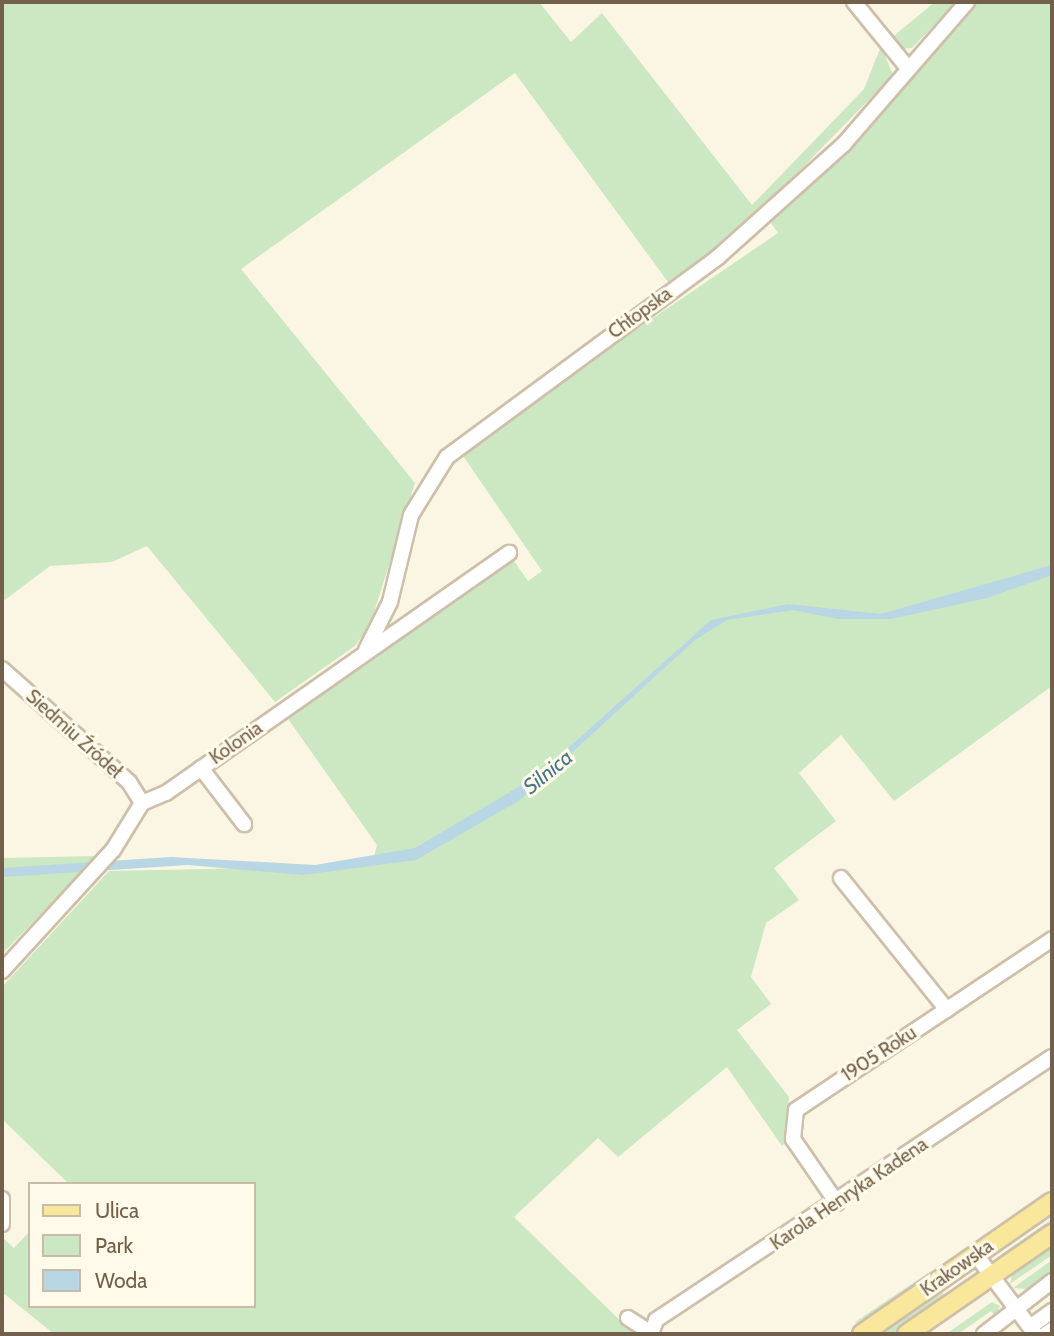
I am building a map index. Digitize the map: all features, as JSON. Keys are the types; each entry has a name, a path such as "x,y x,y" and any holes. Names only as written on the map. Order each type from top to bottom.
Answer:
{"main road":[{"name":"Krakowska","path":"862,1334 1052,1202"},
{"name":"Krakowska","path":"907,1334 1052,1234"}],"street":[{"path":"854,2 907,67"},
{"name":"Chłopska","path":"366,650 390,602 411,515 447,457 718,257 844,144 907,67 967,2"},
{"name":"Kolonia","path":"2,971 113,850 142,803 201,768 366,650 509,553"},
{"name":"Siedmiu Źródeł","path":"2,669 129,782 142,803"},
{"path":"201,768 244,824"},
{"path":"841,878 947,1010"},
{"name":"1905 Roku","path":"837,1203 790,1146 792,1119 802,1105 1052,939"},
{"name":"Karola Henryka Kadena","path":"651,1334 656,1320 837,1203 1052,1057"},
{"path":"2,1199 2,1224"},
{"path":"976,1255 1032,1331 1052,1311"},
{"path":"1018,1311 1052,1281"},
{"path":"984,1334 1052,1292"},
{"path":"628,1318 651,1334"},
{"path":"1046,1334 1052,1330"}],"green space":[{"path":"2,2 539,2 571,42 602,13 752,205 864,89 881,46 893,75 736,236 668,282 515,73 241,269 415,483 370,625 355,646 275,702 147,546 112,562 50,566 2,602"},
{"path":"935,2 956,2 912,48 899,49 891,38"},
{"path":"971,2 1052,2 1052,686 894,801 841,735 799,773 836,821 774,868 799,900 766,923 751,977 771,1004 737,1030 789,1097 786,1142 782,1146 727,1067 618,1157 598,1138 514,1217 634,1334 54,1334 2,1292 2,1237 14,1248 28,1233 28,1308 256,1308 256,1182 67,1182 2,1119 2,987 109,871 250,868 303,875 373,860 377,845 286,716 512,558 528,581 542,571 459,450 778,233 771,223"},
{"path":"98,856 77,877 2,954 2,858"},
{"path":"1037,1200 941,1270 938,1266 947,1262"},
{"path":"1052,1219 1052,1223 1001,1256 1002,1254"},
{"path":"1052,1243 1052,1255 1010,1284 1013,1271"},
{"path":"1052,1260 1052,1272 1029,1289 1013,1288"},
{"path":"928,1273 931,1277 855,1322"},
{"path":"941,1290 946,1298 893,1334 881,1334"},
{"path":"992,1302 1000,1306 995,1316 991,1311 958,1334 946,1334"}],"water":[{"name":"Silnica","path":"1052,565 1052,575 987,598 891,619 838,619 793,610 727,620 695,640 520,800 416,860 303,875 188,865 2,877 2,868 171,857 315,865 415,848 537,776 711,620 788,604 881,614"}]}
